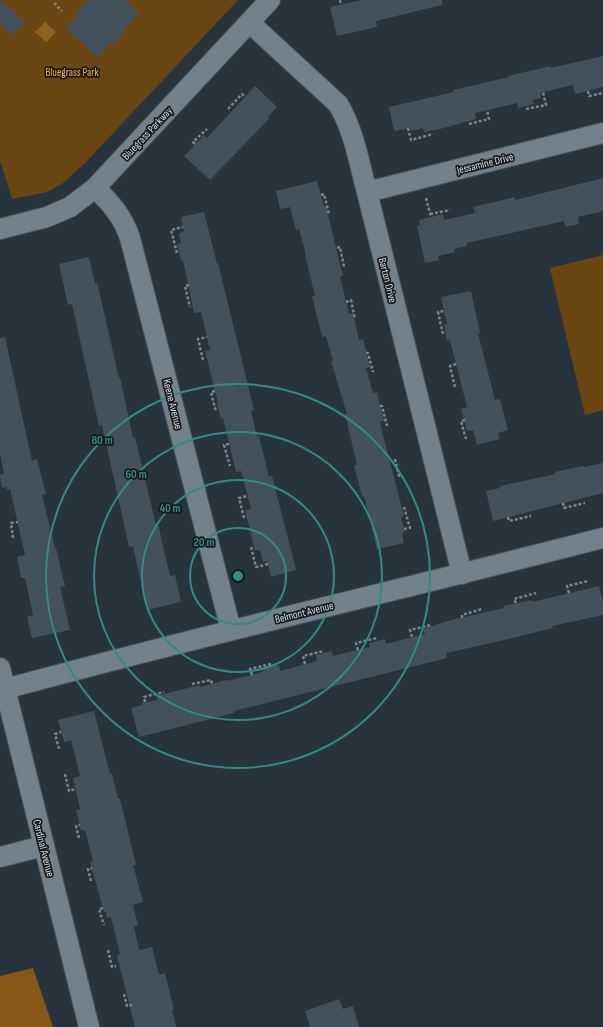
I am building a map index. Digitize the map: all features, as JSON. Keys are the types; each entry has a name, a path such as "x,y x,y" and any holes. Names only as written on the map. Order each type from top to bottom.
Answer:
{"street":[{"name":"Bluegrass Parkway","path":"0,228 47,217 70,207 96,188 270,0"},
{"name":"Barton Drive","path":"250,22 338,104 345,115 367,192 462,574"},
{"name":"Jessamine Drive","path":"367,192 603,134"},
{"name":"Keene Avenue","path":"96,188 111,202 118,212 126,225 130,238 231,630"},
{"name":"Belmont Avenue","path":"5,690 231,630 603,538"},
{"name":"Cardinal Avenue","path":"0,668 89,1027"},
{"path":"0,857 43,846"}],"path":[{"path":"340,0 341,5"},
{"path":"54,3 62,11"},
{"path":"588,91 589,96 603,93"},
{"path":"526,110 546,104 543,92"},
{"path":"228,109 242,94 245,97"},
{"path":"470,124 489,119 487,110"},
{"path":"408,128 411,140 433,134"},
{"path":"195,144 193,142 206,129"},
{"path":"321,195 324,194 329,214"},
{"path":"426,198 431,216 450,210"},
{"path":"177,253 171,230 183,227"},
{"path":"337,248 340,247 344,266"},
{"path":"189,285 185,286 190,307"},
{"path":"346,302 351,300 355,319"},
{"path":"444,311 438,312 444,334"},
{"path":"203,360 198,339 207,336"},
{"path":"366,353 368,353 373,372"},
{"path":"455,387 450,366 456,364"},
{"path":"215,391 211,392 216,412"},
{"path":"380,406 382,406 387,426"},
{"path":"464,420 461,421 466,439"},
{"path":"229,444 224,445 230,466"},
{"path":"395,459 399,476 397,476"},
{"path":"244,518 239,498 247,496"},
{"path":"563,503 564,508 585,503"},
{"path":"404,507 410,528 404,529"},
{"path":"508,517 509,521 531,516"},
{"path":"14,538 11,523 18,522"},
{"path":"251,547 256,567 268,564"},
{"path":"569,593 567,586 588,581"},
{"path":"516,603 514,599 536,594"},
{"path":"462,618 462,614 482,609"},
{"path":"412,637 410,630 431,625"},
{"path":"358,650 356,644 377,638"},
{"path":"305,664 303,656 324,651"},
{"path":"252,675 250,669 271,664"},
{"path":"192,684 211,680 212,684"},
{"path":"145,702 144,697 164,692"},
{"path":"58,749 55,734 61,732"},
{"path":"65,774 69,791 75,789"},
{"path":"79,838 76,826 80,825"},
{"path":"91,881 88,869 92,868"},
{"path":"103,908 99,909 104,925"},
{"path":"108,950 112,967 116,966"},
{"path":"124,994 127,1006 132,1005"}],"green space":[{"name":"Bluegrass Park","path":"0,0 238,0 86,162 62,184 47,192 12,199 0,160"},
{"path":"603,255 603,410 585,415 550,268"}],"shaded area":[{"path":"45,22 56,32 46,42 35,32"},
{"path":"33,968 53,1027 0,1027 0,976"}],"building":[{"path":"0,0 25,22 12,35 0,23"},
{"path":"89,0 125,0 139,13 123,30 123,34 114,44 111,42 97,57 66,28 78,16 75,14"},
{"path":"362,0 442,0 442,5 376,21 377,27 337,36 330,7"},
{"path":"603,56 603,87 575,94 573,85 540,93 541,98 533,100 534,104 518,108 517,103 475,113 476,119 440,129 424,132 423,128 411,131 411,128 394,131 389,107 454,92 453,90 509,77 508,76"},
{"path":"255,86 277,107 268,117 269,119 210,180 184,156 204,135 207,138"},
{"path":"603,178 603,211 578,217 579,224 565,227 564,221 467,243 467,246 454,249 455,252 438,256 439,260 425,263 417,226 420,225 419,220 443,214 444,220 475,213 473,207 515,197 515,200"},
{"path":"317,181 324,206 326,206 343,276 340,276 349,314 353,313 359,340 363,339 370,367 366,368 373,393 377,392 384,421 380,421 383,435 404,516 401,517 405,532 402,533 404,543 377,549 364,496 362,497 354,465 357,465 345,414 347,414 331,361 333,361 326,336 322,337 312,296 315,296 299,229 296,230 290,207 280,209 276,191"},
{"path":"204,212 254,410 251,411 257,437 259,436 269,477 272,476 296,570 271,577 267,561 263,562 260,550 255,551 245,510 251,509 241,471 236,472 223,418 221,419 217,404 205,351 210,350 201,312 194,313 183,260 181,261 177,244 181,243 179,233 184,232 181,217"},
{"path":"89,257 95,283 97,282 133,438 135,437 156,525 158,524 170,576 175,575 181,602 147,610 133,546 129,547 102,425 99,426 72,304 68,305 59,264"},
{"path":"471,291 480,333 478,333 495,400 500,399 508,430 498,433 500,439 477,445 473,430 467,431 461,409 467,407 450,340 447,341 444,324 447,324 441,297"},
{"path":"5,337 32,461 37,459 46,494 42,495 65,586 60,587 70,630 32,638 27,617 33,615 25,578 21,578 17,557 25,555 10,489 7,490 7,487 2,488 0,478 0,475 4,474 0,453 0,338"},
{"path":"603,463 603,493 493,521 486,491 500,488 500,486 556,474 555,472"},
{"path":"599,586 603,601 603,615 552,626 553,628 446,653 447,658 234,711 234,713 139,737 131,708 142,705 142,703 157,700 156,696 200,685 201,687 252,675 264,671 263,669 279,665 280,671 317,661 316,655 332,651 333,656 370,647 369,643 385,639 386,644 425,634 423,629 451,620 504,608 503,606 531,600 532,602"},
{"path":"94,711 110,774 112,773 118,799 120,799 136,865 133,865 143,902 133,905 138,925 134,927 139,950 152,947 159,975 165,973 174,1010 172,1010 176,1027 135,1027 117,955 120,955 111,917 107,918 106,911 104,912 90,862 93,861 85,830 81,831 76,810 80,809 73,778 80,776 71,740 64,742 58,720"},
{"path":"339,999 343,1009 353,1006 359,1027 310,1027 305,1011"}]}
